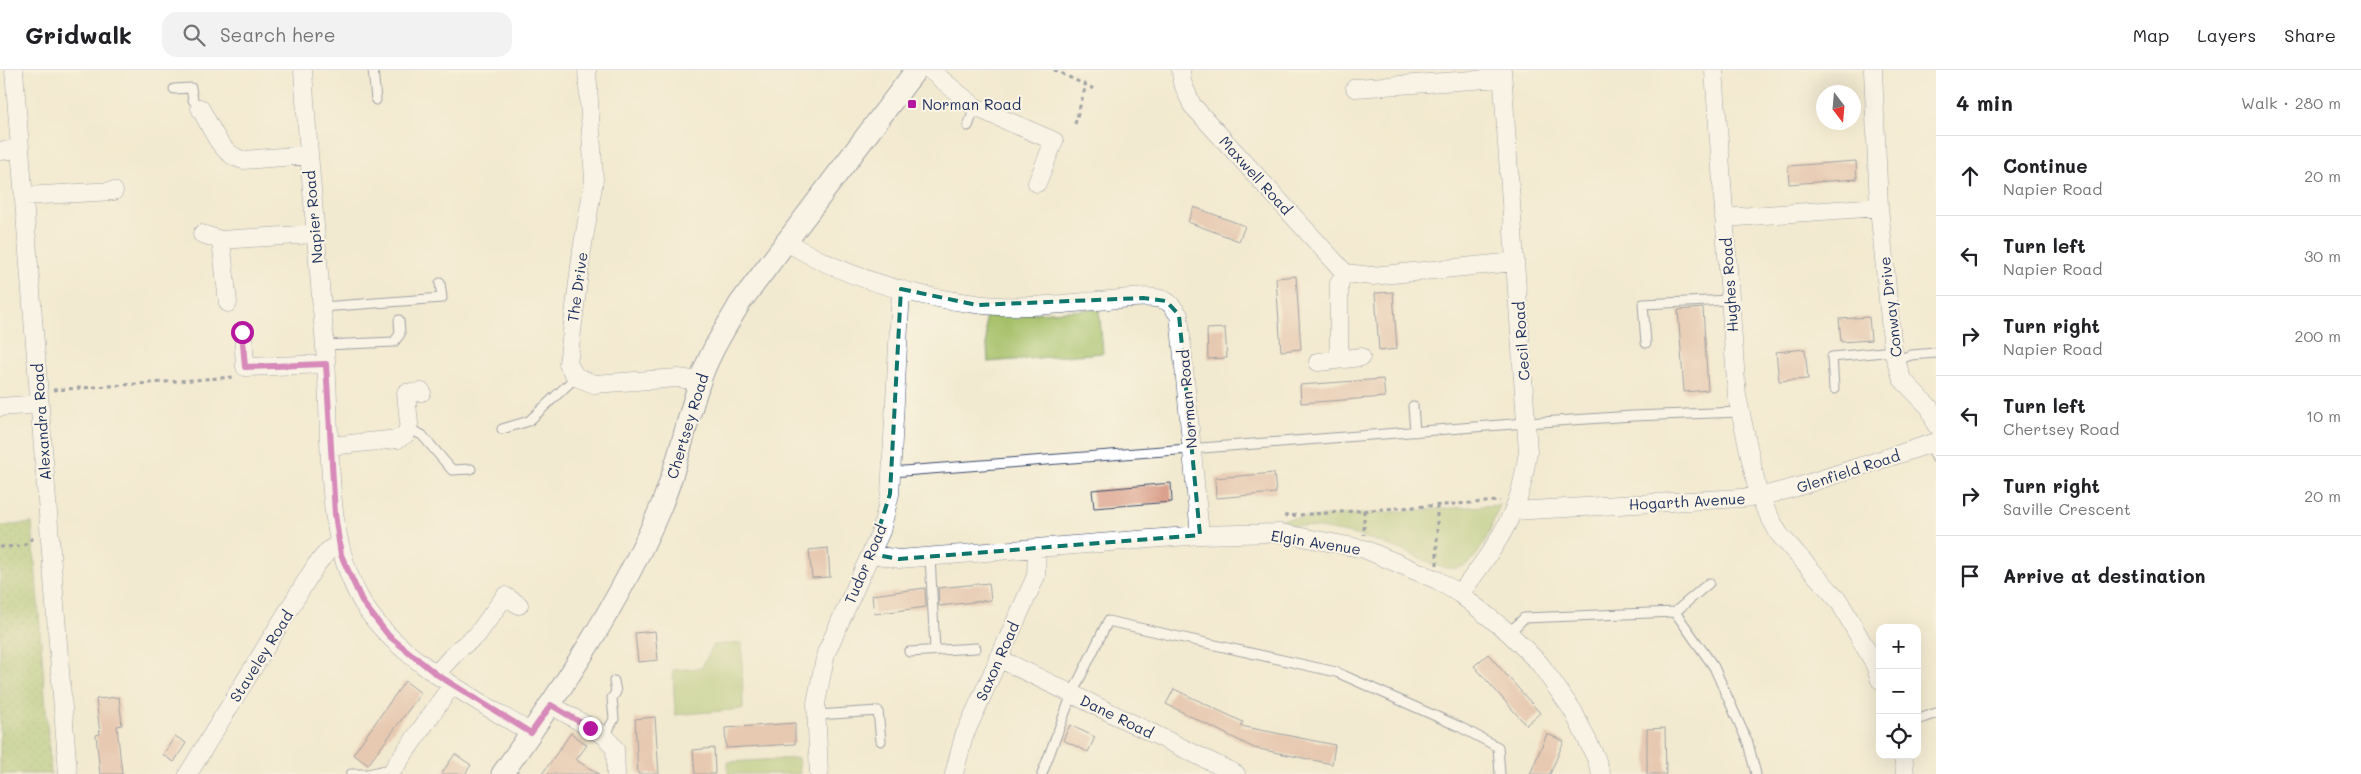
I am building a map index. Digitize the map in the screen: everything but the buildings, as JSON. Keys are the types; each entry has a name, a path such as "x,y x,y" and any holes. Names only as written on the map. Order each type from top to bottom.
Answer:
{"street":[{"name":"Alexandra Road","path":"14,70 68,774"},
{"name":"Napier Road","path":"303,70 314,234 325,345 330,446 341,555 363,603 389,636 452,685 531,733"},
{"name":"The Drive","path":"576,377 568,364 582,250 594,180 587,70"},
{"name":"Chertsey Road","path":"502,774 551,705 646,541 673,473 700,381 717,343 740,303 916,70"},
{"path":"930,70 976,107 1054,142 1037,183"},
{"name":"Maxwell Road","path":"1181,70 1182,82 1192,105 1345,273"},
{"name":"Hughes Road","path":"1714,70 1737,396 1759,497"},
{"name":"Conway Drive","path":"1873,70 1879,207 1894,356 1902,379 1930,408 1936,425"},
{"path":"1355,88 1502,74"},
{"name":"Cecil Road","path":"1460,594 1485,560 1516,505 1528,452 1502,74"},
{"path":"200,108 218,140 234,158 242,160 308,155"},
{"path":"0,151 20,149"},
{"path":"24,196 114,191"},
{"path":"1724,218 1879,207"},
{"path":"202,234 221,240 314,234"},
{"path":"221,240 228,303"},
{"name":"Norman Road","path":"785,241 809,256 867,279 901,289 977,305 1035,305 1143,298 1166,301 1179,315 1200,535"},
{"path":"1339,358 1338,283 1345,273 1372,276 1515,262"},
{"name":"Tudor Road","path":"820,774 816,703 826,653 871,554 883,522 890,494 901,289"},
{"path":"242,332 245,367 326,364"},
{"path":"1318,362 1339,358 1361,357"},
{"path":"576,377 594,384 678,378 700,381"},
{"path":"330,446 398,439 406,434 408,429 406,394 422,392"},
{"path":"0,407 39,397"},
{"name":"Glenfield Road","path":"1759,497 1797,488 1934,448"},
{"name":"Hogarth Avenue","path":"1516,505 1759,497 1779,534 1839,601 1876,669"},
{"name":"Elgin Avenue","path":"871,554 899,560 1200,535 1281,533 1364,549 1437,580 1460,594 1509,633 1540,664 1573,711 1596,758 1601,774"},
{"name":"Staveley Road","path":"188,774 316,565 328,551 339,543"},
{"name":"Saxon Road","path":"954,774 964,736 1036,576 1037,548"},
{"path":"436,674 458,649 477,635 505,596 518,605"},
{"name":"Dane Road","path":"998,658 1236,774"},
{"path":"394,768 452,685"},
{"path":"551,705 605,736 615,749 616,774"},
{"path":"1903,759 1905,774"}],"lane":[{"path":"373,70 376,100"},
{"path":"174,89 191,88 193,100 200,108"},
{"path":"968,126 976,107"},
{"path":"322,307 442,298 440,283"},
{"path":"1646,343 1642,304 1730,300"},
{"path":"325,345 394,342 400,334 398,320"},
{"path":"1834,389 1832,357 1936,353"},
{"path":"502,429 529,421 576,377"},
{"path":"1413,406 1415,432"},
{"path":"891,472 1526,423 1740,412"},
{"path":"408,429 422,435 452,470 471,469"},
{"path":"930,557 936,650"},
{"path":"1509,633 1524,618 1675,612 1709,583"},
{"path":"1675,612 1714,667 1748,743 1756,774"},
{"path":"1042,774 1072,694 1108,621 1336,672 1458,726 1498,747 1500,774"},
{"path":"909,652 976,648"},
{"path":"605,736 614,719 612,698 616,692 614,682"},
{"path":"816,715 878,711 881,741"},
{"path":"1921,719 1936,713"},
{"path":"351,774 367,774 394,768"}],"path":[{"path":"1054,70 1094,89"},
{"path":"1075,124 1086,85"},
{"path":"39,397 238,376"},
{"path":"1281,516 1437,505 1516,505"},
{"path":"1437,505 1437,580"},
{"path":"1364,510 1364,549"},
{"path":"0,547 23,546 32,537 49,533"}],"highlighted area":[{"path":"901,289 977,305 1143,298 1166,301 1179,315 1200,535 899,559 871,554 890,494"}],"green space":[{"path":"1099,309 1103,353 988,362 985,316"},
{"path":"1500,505 1487,537 1478,553 1467,564 1455,568 1437,566 1400,549 1359,536 1297,525 1254,523 1295,518"},
{"path":"32,523 51,774 0,774 0,526"},
{"path":"742,643 743,709 675,715 673,670 701,668 714,645"},
{"path":"798,758 800,774 728,774 728,762"}],"place":[{"name":"Norman Road","path":"912,104"}],"route":[{"path":"242,332 245,367 326,364 335,514 341,555 363,603 389,636 452,685 531,733 551,705 590,728"}]}
